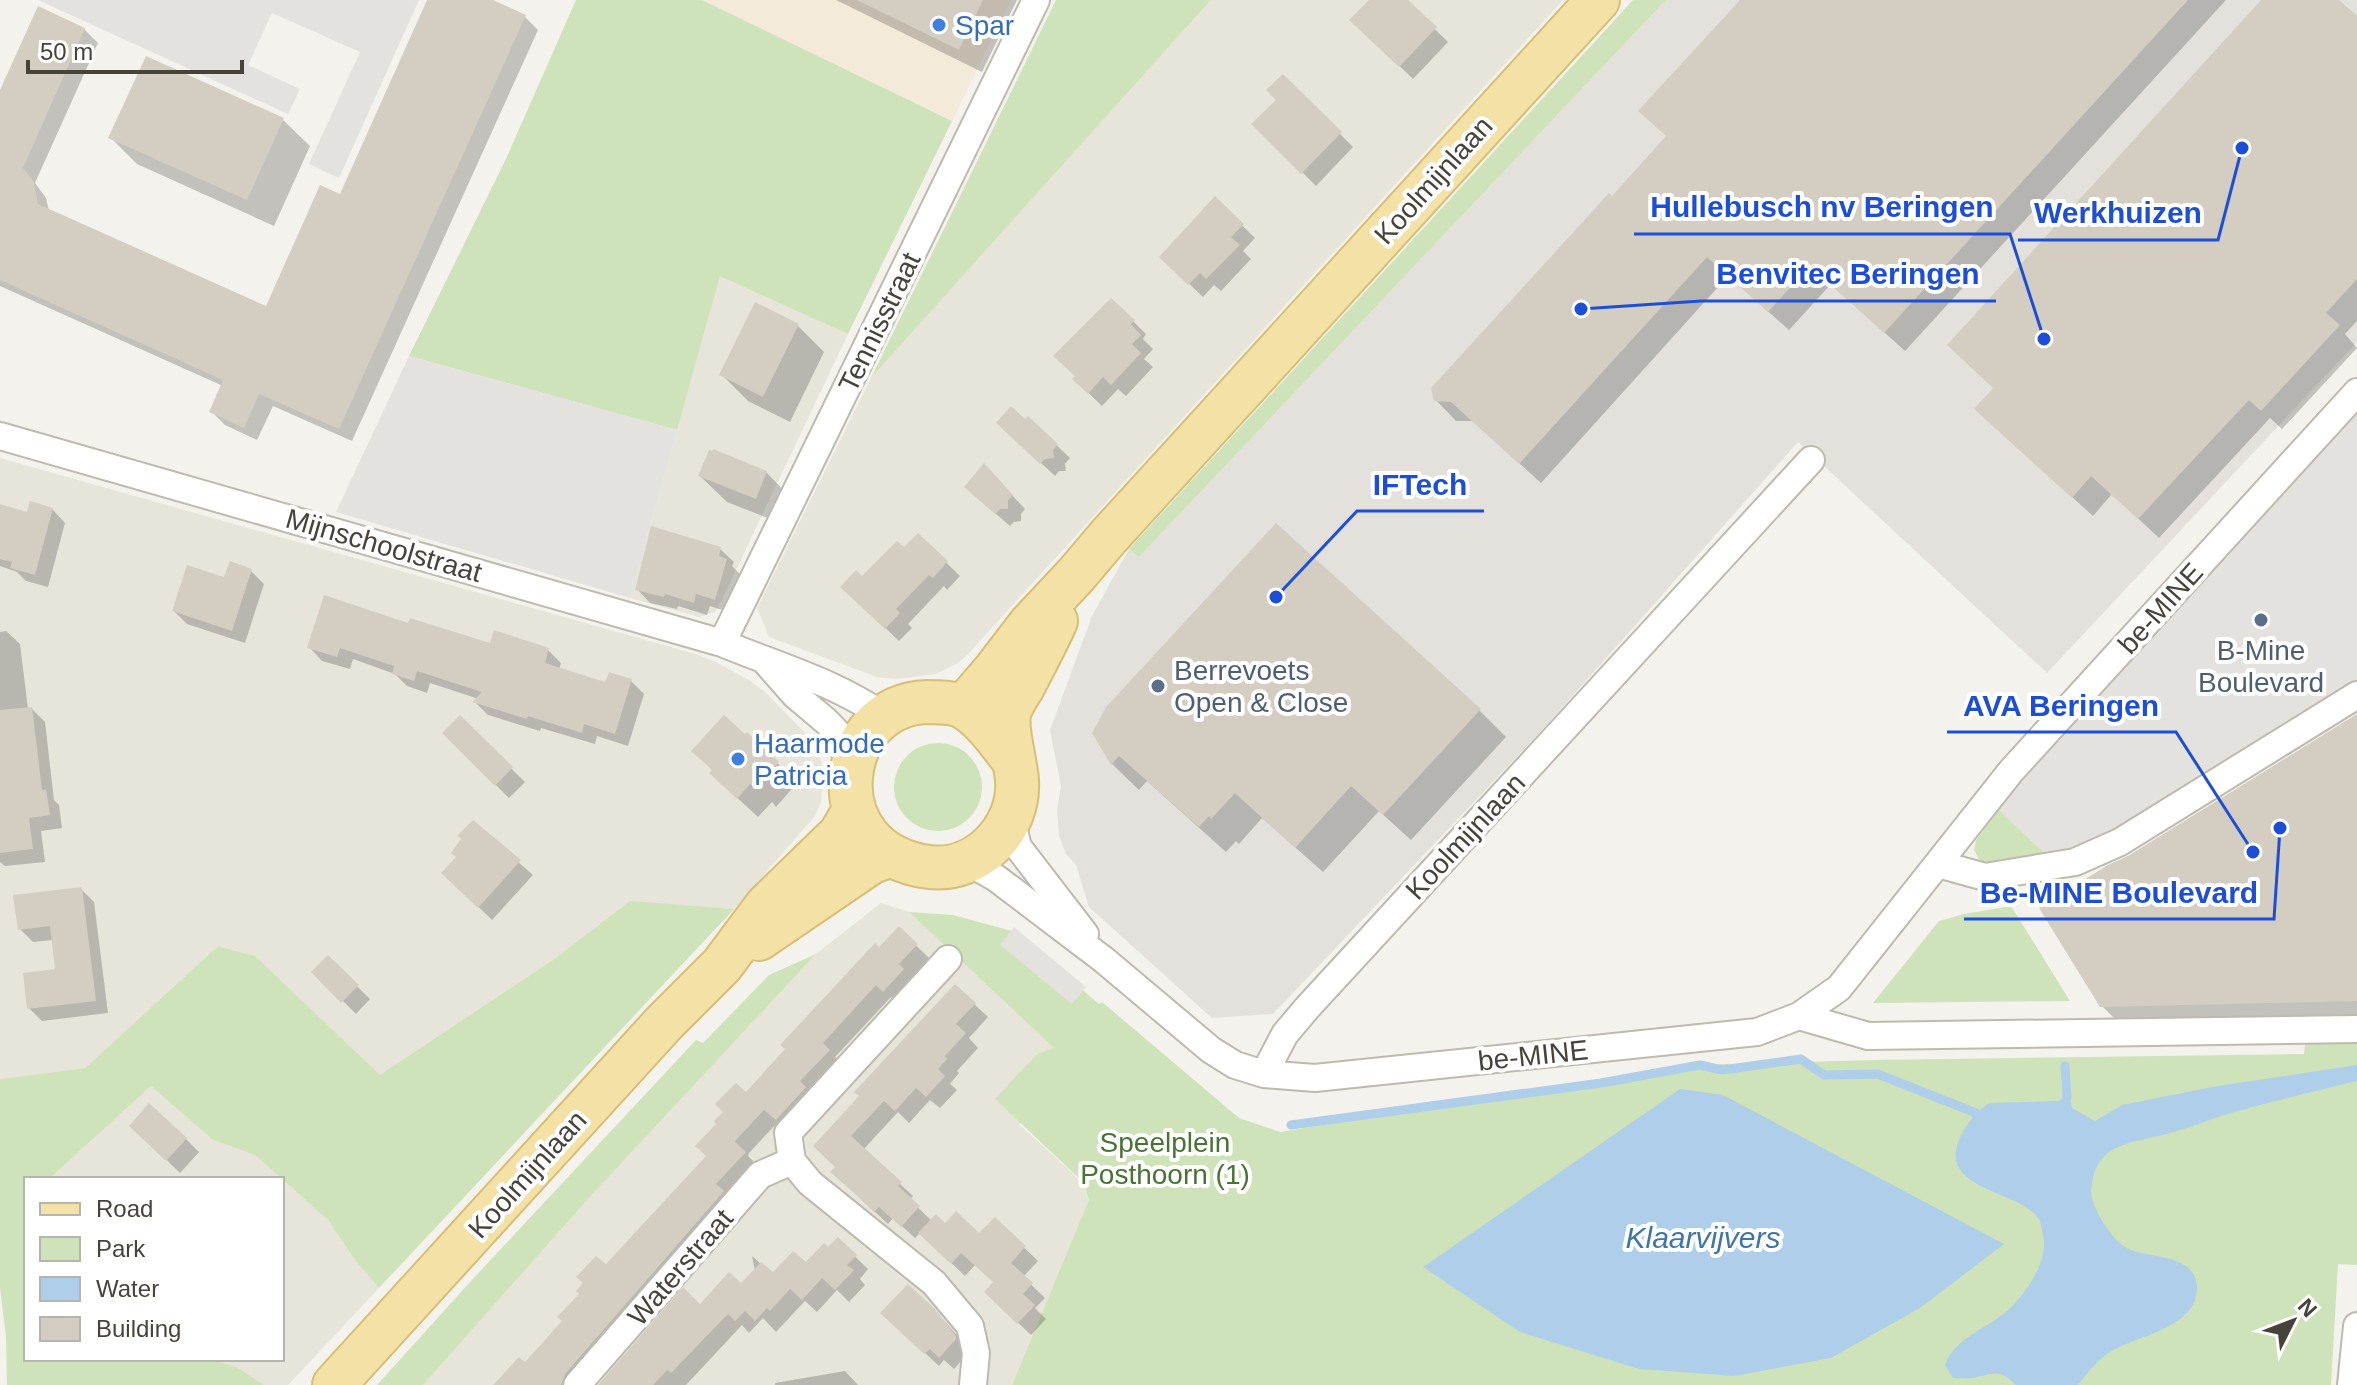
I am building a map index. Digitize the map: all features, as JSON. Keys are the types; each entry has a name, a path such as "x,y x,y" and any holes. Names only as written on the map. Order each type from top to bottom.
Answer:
{"main road":[{"name":"Koolmijnlaan","path":"963,707 1030,624 1109,536 1598,0"},
{"name":"Koolmijnlaan","path":"1011,818 1017,780 1009,715 1076,575"},
{"path":"1011,818 998,838 981,854 966,861 930,867 889,856 873,843 854,810 850,791 856,753 868,733 885,717 903,707 923,702 943,702 963,707 989,730 1013,760"},
{"name":"Koolmijnlaan","path":"334,1385 664,1023 722,965 766,906 840,834 854,810"},
{"name":"Koolmijnlaan","path":"722,965 872,862 889,856"}],"street":[{"name":"Tennisstraat","path":"722,643 1036,0"},
{"name":"be-MINE","path":"1264,1074 1315,1078 1757,1032 1799,1016 1839,988 2012,770 2357,392"},
{"name":"Mijnschoolstraat","path":"0,436 722,643 807,675 885,717"},
{"name":"Koolmijnlaan","path":"966,861 996,878 1104,960 1211,1050 1235,1065 1264,1074 1285,1034 1307,1008 1811,460"},
{"name":"Mijnschoolstraat","path":"766,662 795,695 827,722 856,753"},
{"path":"1938,864 1985,877 2075,862 2120,842 2357,695"},
{"name":"Koolmijnlaan","path":"1011,818 1018,847 1104,960"},
{"path":"948,959 788,1133 792,1161 810,1183 934,1283 970,1326 976,1353 973,1385"},
{"path":"1799,1016 1868,1036 2357,1029"},
{"name":"Waterstraat","path":"577,1385 760,1175 792,1161"},
{"path":"2351,1385 2357,1326"}],"shaded area":[{"path":"38,0 419,0 339,178 309,164 360,52 272,13 248,65 300,89 288,114"},
{"path":"702,0 1011,0 952,121"},
{"path":"1211,0 1563,0 957,664 935,674 894,679 877,677 769,637 757,608 871,378"},
{"path":"1666,0 2357,0 2357,342 2047,673 1798,442 1544,728 1273,1014 1212,1018 1089,907 1076,865 1066,854 1059,836 1057,810 1061,786 1050,730 1092,616 1129,549 1139,557"},
{"path":"720,275 848,334 718,608 699,617 630,598"},
{"path":"409,356 677,430 630,598 336,512"},
{"name":"B-Mine Boulevard","path":"2357,410 2357,685 2106,839 2049,857 1999,810 2041,757"},
{"path":"0,458 714,661 751,681 813,741 823,772 821,802 815,816 734,909 630,902 553,960 380,1076 255,956 218,946 85,1068 0,1079"},
{"path":"881,903 909,912 1069,1062 1019,1124 1083,1183 1089,1201 1012,1385 423,1385 589,1198 816,954"},
{"path":"1014,927 1086,987 1072,1004 1000,945"},
{"path":"151,1086 213,1140 255,1155 280,1177 51,1177"},
{"path":"284,1181 329,1221 379,1288 288,1385 264,1385 237,1367 216,1361 284,1361"}],"green space":[{"path":"576,0 702,0 952,121 848,334 720,276 677,430 409,356 505,161"},
{"path":"1056,0 1211,0 871,378"},
{"path":"1633,0 1666,0 1139,557 1129,549"},
{"path":"938,743 955,746 969,756 979,770 982,787 979,804 969,818 955,828 938,831 921,828 907,818 897,804 894,787 897,770 907,756 921,746"},
{"path":"1999,810 2049,857 1998,867 1981,863 1974,850 1976,840"},
{"path":"630,901 734,909 379,1288 329,1221 284,1181 284,1177 280,1177 255,1155 213,1140 151,1086 51,1177 24,1177 24,1361 216,1361 237,1367 264,1385 7,1385 6,1337 0,1288 0,1079 85,1068 218,946 255,956 380,1075 553,960"},
{"path":"2011,906 2070,1001 1873,1003 1939,921"},
{"name":"Speelplein Posthoorn (1)","path":"909,912 953,915 1012,931 1099,1004 1102,1002 1239,1118 1280,1132 1688,1065 2304,1054 2305,1043 2357,1041 2357,1265 2338,1264 2331,1385 1012,1385 1089,1200 1083,1182 995,1099 1037,1054 1054,1048"},
{"path":"816,954 589,1198 423,1385 377,1385 696,1040 703,1043 769,975"}],"water":[{"path":"2357,1065 2357,1081 2126,1144 2110,1151 2099,1163 2093,1179 2092,1198 2113,1236 2131,1250 2176,1261 2193,1273 2197,1283 2196,1296 2183,1317 2107,1354 2078,1385 2016,1385 2005,1376 1996,1374 1953,1378 1945,1365 1950,1355 1964,1340 2000,1317 2017,1301 2037,1271 2044,1249 2040,1221 2029,1209 1970,1180 1960,1169 1956,1157 1959,1140 1971,1120 1989,1103 2059,1101 2065,1096 2070,1099 2072,1108 2095,1121 2122,1105 2218,1086"},
{"name":"Klaarvijvers","path":"1680,1089 1723,1095 2004,1244 1920,1308 1831,1358 1734,1376 1639,1369 1520,1332 1423,1267"}],"building":[{"path":"427,0 493,0 526,15 339,429 259,394 244,428 209,412 223,380 0,280 0,90 38,6 85,28 23,168 34,182 38,204 266,306 320,185 340,194"},
{"name":"Spar","path":"857,0 983,0 959,50"},
{"path":"1369,0 1408,0 1437,27 1399,67 1349,20"},
{"path":"1740,0 2188,0 1884,333 1810,266 1768,312 1707,257 1519,464 1451,402 1434,401 1431,388 1609,193 1612,196 1666,136 1638,111"},
{"path":"2261,0 2339,0 2357,16 2357,279 2326,313 2340,325 2261,411 2249,400 2138,519 2091,476 2072,498 1974,409 1993,388 1947,345"},
{"path":"146,56 284,118 247,200 108,138"},
{"path":"1283,74 1342,132 1301,174 1251,124 1276,100 1266,90"},
{"path":"1215,196 1244,224 1231,237 1240,245 1206,279 1200,273 1188,285 1159,257"},
{"path":"1111,298 1135,320 1131,324 1141,335 1132,344 1141,353 1111,385 1103,377 1088,394 1072,379 1075,376 1053,356"},
{"path":"755,302 799,324 763,397 719,375"},
{"path":"1011,406 1025,419 1028,416 1058,444 1053,450 1054,458 1045,459 1040,464 996,423"},
{"path":"709,450 767,471 756,499 698,476"},
{"path":"984,463 1013,495 1008,500 1008,509 1000,509 995,514 964,487"},
{"path":"30,501 53,508 35,575 10,568 12,562 0,559 0,504 27,512"},
{"path":"1276,523 1481,709 1383,815 1351,786 1295,848 1235,793 1211,819 1209,816 1199,827 1119,756 1111,765 1092,733 1106,707"},
{"path":"651,526 721,547 719,556 727,559 715,600 696,594 694,603 665,594 664,597 635,590"},
{"path":"918,533 948,561 933,578 929,575 896,609 900,613 885,629 840,587 856,570 862,576 897,541 904,547"},
{"path":"230,561 252,569 232,631 172,611 187,565 224,577"},
{"path":"324,595 408,623 410,618 490,643 494,630 549,648 545,663 605,682 609,672 632,679 615,734 584,724 582,733 528,716 527,719 472,702 482,692 417,671 414,681 392,674 394,666 340,648 337,657 307,648"},
{"path":"32,707 42,790 46,789 50,815 29,818 33,849 0,853 0,710"},
{"path":"2357,714 2357,1001 2100,1007 2039,908"},
{"path":"460,715 513,767 495,786 442,733"},
{"path":"724,715 779,762 755,788 750,784 737,799 691,751"},
{"path":"473,820 521,860 478,908 441,873 456,857 451,853 461,839 457,836"},
{"path":"82,887 96,1001 27,1009 23,973 55,969 50,926 18,930 13,895"},
{"path":"899,926 918,944 899,964 904,969 883,992 876,985 823,1043 830,1050 800,1081 806,1087 776,1120 764,1110 736,1140 746,1152 716,1184 724,1191 565,1374 561,1385 493,1385 519,1357 525,1362 562,1321 557,1317 579,1294 576,1291 583,1283 576,1277 596,1256 606,1264 706,1156 695,1146 723,1112 715,1104 736,1083 746,1092 785,1049 780,1045 875,943 879,947"},
{"path":"328,955 359,985 341,1003 311,972"},
{"path":"955,984 976,1003 956,1024 966,1033 945,1056 947,1059 938,1069 945,1076 926,1097 916,1088 895,1111 884,1101 851,1136 902,1182 898,1186 920,1206 901,1227 879,1207 874,1212 830,1172 835,1167 813,1146 859,1096 854,1092"},
{"path":"149,1103 187,1138 166,1161 129,1126"},
{"path":"956,1211 979,1233 995,1217 1026,1246 1011,1263 1033,1283 1023,1294 1035,1305 1017,1324 984,1292 993,1282 961,1253 951,1264 918,1233 936,1214 945,1223"},
{"path":"838,1237 857,1255 847,1265 854,1270 835,1290 822,1278 802,1300 790,1289 770,1311 767,1308 755,1321 745,1311 735,1321 728,1314 671,1373 667,1370 653,1385 598,1385 683,1287 700,1304 729,1272 741,1283 761,1262 773,1272 793,1251 806,1262 824,1243 828,1247"},
{"path":"908,1284 934,1308 956,1336 939,1358 930,1349 924,1354 880,1313"}],"waterway":[{"path":"1291,1125 1601,1083 1700,1065 1722,1070 1801,1059 1824,1075 1878,1074 1976,1113"},
{"path":"2065,1066 2067,1097"}],"place":[{"name":"Spar","path":"939,25"},
{"name":"Werkhuizen","path":"2242,148"},
{"name":"Benvitec Beringen","path":"1581,309"},
{"name":"Hullebusch nv Beringen","path":"2044,339"},
{"name":"IFTech","path":"1276,597"},
{"name":"B-Mine Boulevard","path":"2261,620"},
{"name":"Berrevoets Open & Close","path":"1158,686"},
{"name":"Haarmode Patricia","path":"738,759"},
{"name":"Be-MINE Boulevard","path":"2280,828"},
{"name":"AVA Beringen","path":"2253,852"}]}
